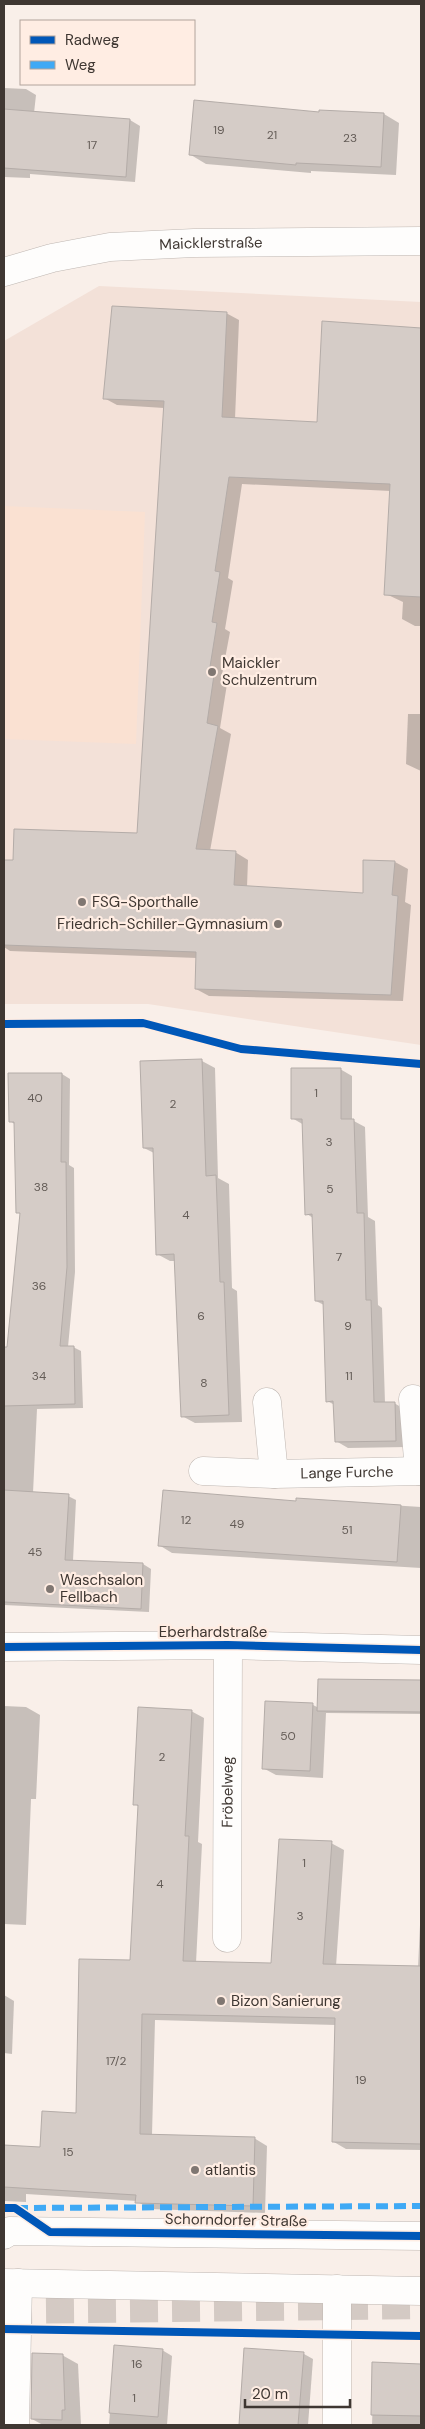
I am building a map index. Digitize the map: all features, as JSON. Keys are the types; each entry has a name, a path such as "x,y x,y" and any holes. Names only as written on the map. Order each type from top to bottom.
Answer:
{"street":[{"name":"Maicklerstraße","path":"4,272 52,258 110,247 194,243 421,241"},
{"name":"Lange Furche","path":"203,1471 274,1474 420,1471 413,1399"},
{"path":"267,1402 274,1474"},
{"name":"Eberhardstraße","path":"4,1647 228,1645 421,1650"},
{"name":"Fröbelweg","path":"227,1938 228,1645"},
{"name":"Schorndorfer Straße","path":"4,2235 9,2231 421,2236"},
{"path":"15,2425 11,2283 421,2291"},
{"path":"336,2425 337,2289"}],"shaded area":[{"name":"Maickler Schulzentrum","path":"99,286 421,302 421,1045 148,1004 4,1004 4,341"},
{"path":"4,506 145,512 136,744 4,739"}],"building":[{"path":"194,100 319,112 319,110 384,113 381,167 296,163 296,165 189,155"},
{"path":"4,109 130,119 126,177 4,168"},
{"path":"112,306 227,312 222,417 317,422 322,321 421,328 421,597 384,595 390,484 229,477 215,571 220,572 212,622 217,623 209,673 214,675 207,723 218,726 196,849 236,851 234,885 363,893 363,860 395,861 392,895 398,896 391,995 195,989 196,952 4,945 4,860 13,860 14,829 137,833 164,401 103,399"},
{"path":"202,1059 206,1176 216,1175 220,1282 224,1282 229,1415 181,1417 174,1254 156,1255 153,1148 143,1148 140,1061"},
{"path":"291,1068 341,1068 341,1119 354,1119 357,1213 364,1213 366,1300 371,1300 374,1402 395,1402 396,1441 335,1442 333,1401 326,1402 323,1301 315,1301 312,1214 305,1215 302,1119 291,1119"},
{"path":"8,1073 62,1073 61,1162 66,1162 67,1267 60,1346 74,1346 75,1404 4,1406 4,1347 7,1347 20,1213 16,1213 14,1122 9,1122"},
{"path":"4,1490 69,1494 65,1560 143,1563 141,1609 4,1602"},
{"path":"163,1490 296,1501 296,1498 401,1505 397,1562 158,1546"},
{"path":"318,1679 421,1680 421,1712 317,1711"},
{"path":"265,1701 313,1703 310,1771 262,1769"},
{"path":"138,1707 192,1710 185,1836 189,1836 183,1961 271,1963 279,1839 332,1841 323,1964 421,1966 421,2144 332,2142 335,2018 142,2014 140,2134 255,2137 253,2206 135,2203 136,2195 4,2187 4,2145 40,2147 42,2111 76,2113 79,1959 130,1960 138,1805 133,1805"},
{"path":"114,2345 163,2349 158,2417 109,2413"},
{"path":"244,2348 304,2352 298,2425 239,2425"},
{"path":"32,2353 63,2354 65,2410 62,2410 62,2420 31,2419"},
{"path":"372,2362 421,2364 421,2416 371,2415"}],"tunnel":[{"path":"4,2310 421,2305"}],"marked path":[{"path":"16,2208 421,2206"}],"cycle path":[{"path":"4,1024 143,1023 241,1049 421,1064"},
{"path":"4,1647 228,1645 421,1650"},
{"path":"4,2208 15,2208 50,2232 421,2236"},
{"path":"4,2329 421,2336"}],"place":[{"name":"Maickler Schulzentrum","path":"212,672"},
{"name":"FSG-Sporthalle","path":"82,902"},
{"name":"Friedrich-Schiller-Gymnasium","path":"278,924"},
{"name":"Waschsalon Fellbach","path":"50,1589"},
{"name":"Bizon Sanierung","path":"221,2001"},
{"name":"atlantis","path":"195,2170"}]}
